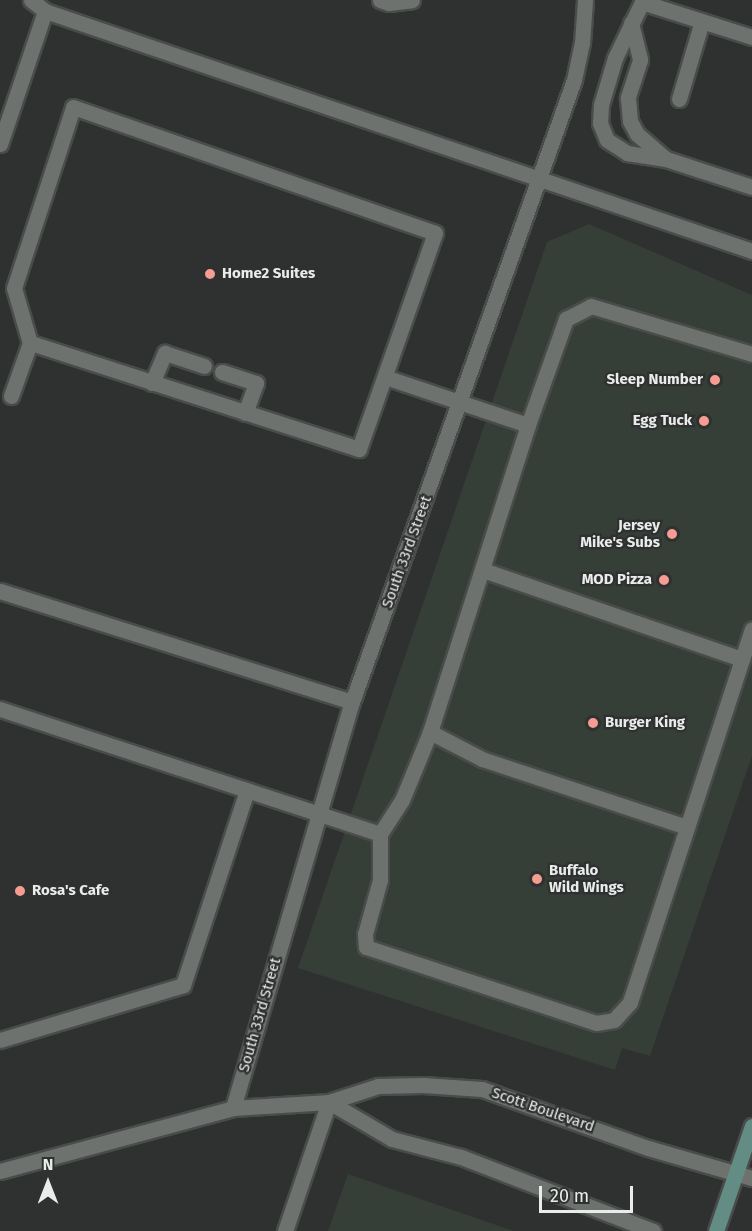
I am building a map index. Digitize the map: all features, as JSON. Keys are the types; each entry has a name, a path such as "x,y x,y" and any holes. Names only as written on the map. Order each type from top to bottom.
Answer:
{"main road":[{"path":"716,1231 752,1126"}],"street":[{"path":"31,0 45,11 752,251"},
{"path":"380,0 389,3 411,0"},
{"name":"South 33rd Street","path":"233,1108 352,702 461,404 574,80 582,43 585,0"},
{"path":"752,37 642,1 615,58 601,105 600,123 607,140 627,153 666,159 752,187"},
{"path":"0,144 45,11"},
{"path":"679,99 702,21"},
{"path":"631,23 640,60 628,98 630,121 637,134 666,159"},
{"path":"11,396 30,343 14,288 73,107 435,233 360,449 30,343"},
{"path":"752,354 591,306 566,319 528,425 430,732 402,800 380,834 380,880 365,934 366,947 596,1023 614,1020 630,1002 752,629"},
{"path":"152,383 165,353 204,366"},
{"path":"222,372 256,383 245,413"},
{"path":"385,377 528,425"},
{"path":"483,570 742,659"},
{"path":"0,591 352,702"},
{"path":"0,709 380,834"},
{"path":"430,732 482,759 687,827"},
{"path":"0,1040 183,985 247,790"},
{"name":"Scott Boulevard","path":"0,1171 233,1108 330,1102 378,1086 482,1089 648,1148 752,1178"},
{"path":"285,1231 330,1102 392,1139 461,1157 653,1231"}],"shaded area":[{"path":"589,224 752,295 752,756 650,1056 622,1048 615,1070 298,968 547,242"},
{"path":"348,1174 514,1231 328,1231"}],"place":[{"name":"Home2 Suites","path":"210,274"},
{"name":"Sleep Number","path":"715,380"},
{"name":"Egg Tuck","path":"704,421"},
{"name":"Jersey Mike's Subs","path":"672,534"},
{"name":"MOD Pizza","path":"664,580"},
{"name":"Burger King","path":"593,723"},
{"name":"Buffalo Wild Wings","path":"537,879"},
{"name":"Rosa's Cafe","path":"20,891"}]}
